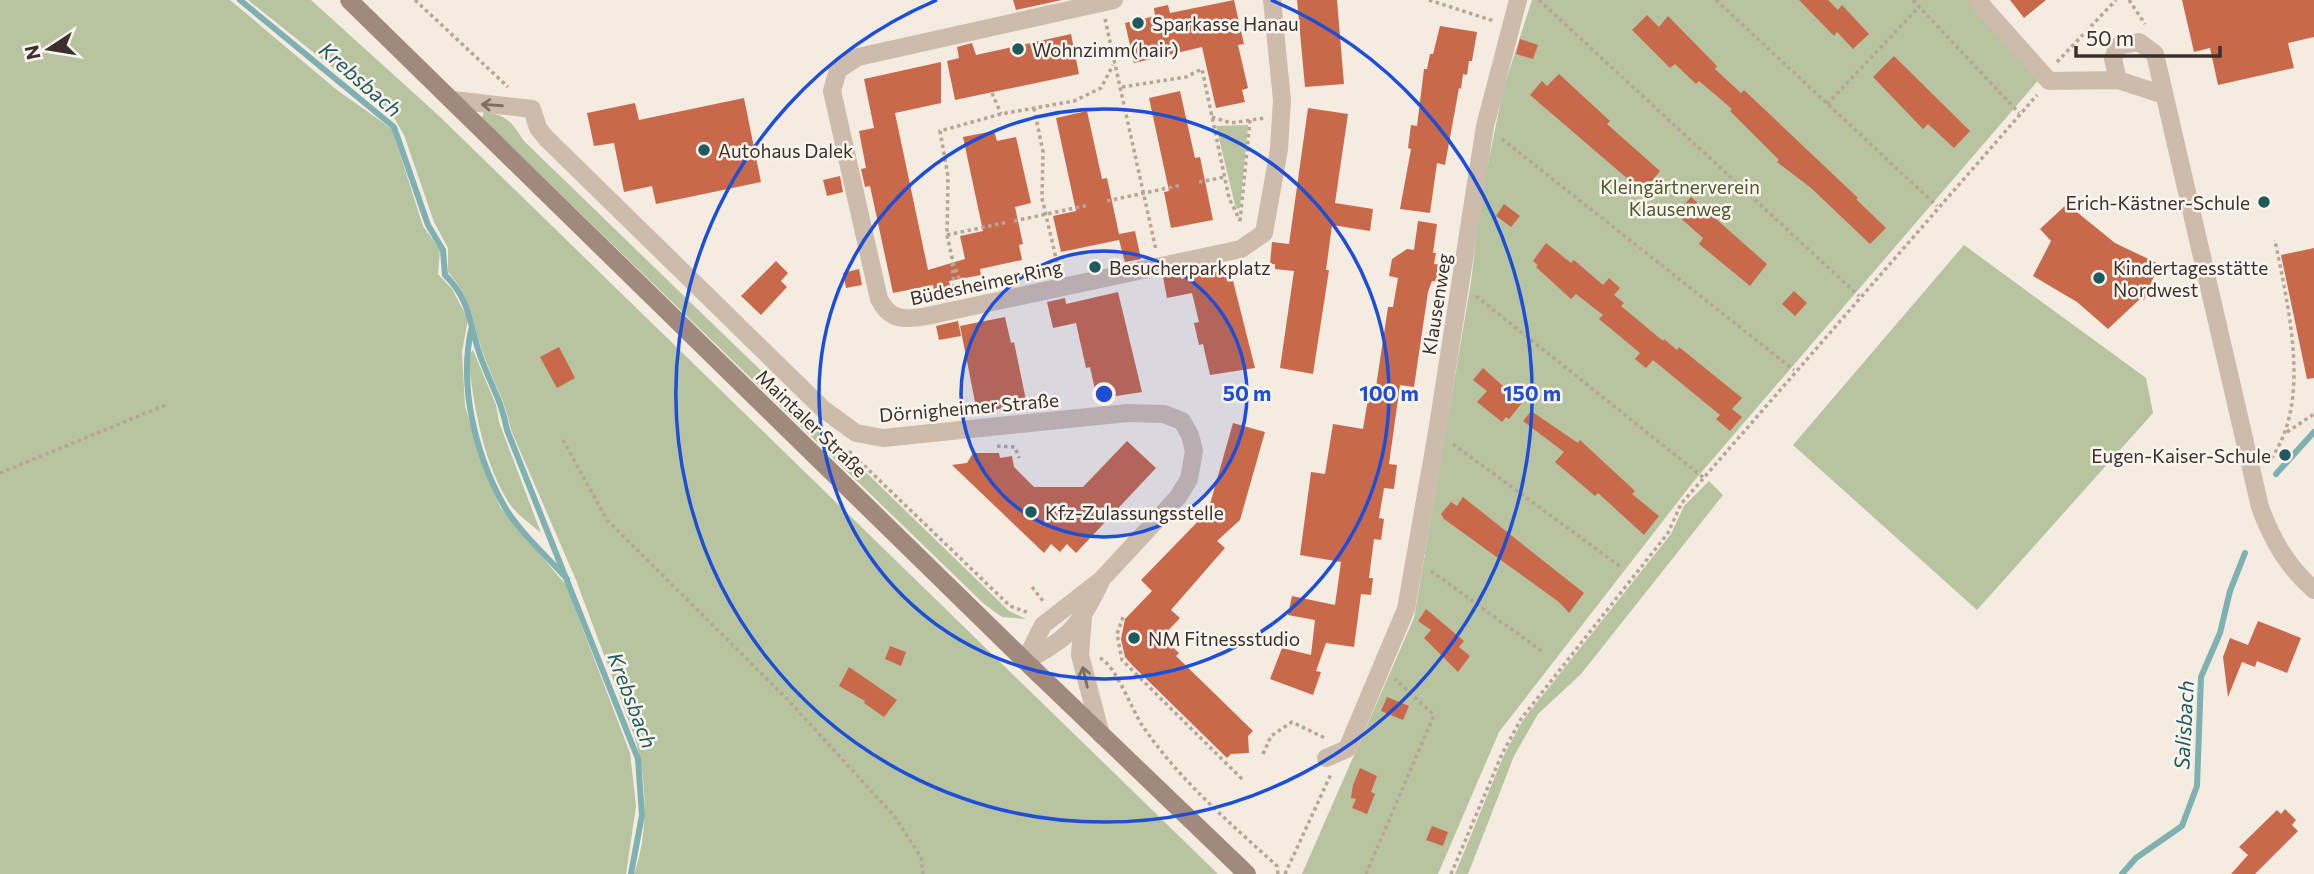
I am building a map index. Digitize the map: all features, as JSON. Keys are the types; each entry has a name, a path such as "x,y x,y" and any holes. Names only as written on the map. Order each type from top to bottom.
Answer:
{"main road":[{"name":"Maintaler Straße","path":"349,0 1101,735 1247,874"}],"street":[{"name":"Büdesheimer Ring","path":"1109,2 858,57 838,70 833,80 850,171 883,308 896,318 906,320 958,310 1241,248 1258,240 1264,233 1270,212 1282,119 1272,0"},
{"name":"Klausenweg","path":"1338,753 1383,668 1406,608 1437,432 1485,126 1518,0"},
{"path":"1977,0 2049,81 2118,80 2164,95"},
{"path":"2118,80 2114,71 2114,52 2126,43 2139,42 2155,54 2254,479 2269,532 2293,571 2314,590"},
{"name":"Dörnigheimer Straße","path":"453,100 532,109 546,138 823,409 856,433 883,438 1127,413 1164,414 1182,421 1190,435 1194,451 1185,488 1101,580 1037,619 1025,661"},
{"name":"Dörnigheimer Straße","path":"1025,661 1060,643 1083,617 1101,580"},
{"name":"Dörnigheimer Straße","path":"1083,617 1080,655 1101,735"}],"path":[{"path":"415,0 513,92"},
{"path":"1429,0 1510,26"},
{"path":"1539,0 1859,296"},
{"path":"1716,0 1937,206"},
{"path":"1913,0 2019,114"},
{"path":"1451,874 1502,754 1521,719 1668,533 1681,503 1937,206 2049,81 2055,64 2116,0"},
{"path":"1109,2 1113,65 1122,87 1142,194 1155,245"},
{"path":"1827,104 1919,6"},
{"path":"963,288 947,235 948,176 940,131 1001,114 1073,102 1108,80 1113,65"},
{"path":"1122,87 1186,76 1202,69 1229,198 1240,221 1251,120"},
{"path":"992,93 1001,114"},
{"path":"1034,108 1042,152 1042,198 1058,267"},
{"path":"1212,117 1220,122 1267,118"},
{"path":"1485,126 1794,370"},
{"path":"1199,181 1225,177"},
{"path":"1107,201 1182,185"},
{"path":"1014,221 1089,205"},
{"path":"947,235 1008,222"},
{"path":"2254,479 2274,457 2286,433 2297,400 2296,349 2275,240"},
{"path":"953,262 952,275 958,310"},
{"path":"1461,284 1704,478"},
{"path":"0,473 168,404"},
{"path":"2286,433 2314,414"},
{"path":"1437,432 1621,567"},
{"path":"563,440 607,520 789,701 895,817 921,857 923,874"},
{"path":"993,446 1016,447 1019,458"},
{"path":"850,452 1010,606 1037,619 1044,600 1032,587"},
{"path":"1416,559 1543,652"},
{"path":"1122,617 1117,634 1122,660 1242,779"},
{"path":"1080,655 1092,655 1111,664 1122,692 1164,755 1197,793 1277,866 1279,874"},
{"path":"1366,874 1434,716 1383,668"},
{"path":"1263,754 1271,736 1292,722 1338,753 1285,874"}],"green space":[{"path":"0,0 230,0 337,90 392,129 423,226 440,250 438,274 452,289 468,319 462,352 465,406 478,452 500,507 566,585 630,753 636,806 626,874 0,874"},
{"path":"248,0 311,0 438,115 1218,874 634,874 642,841 645,806 642,771 635,738 576,580 511,430 468,305 448,272 448,248 434,222 404,135 393,116"},
{"name":"Kleingärtnerverein Klausenweg","path":"1532,0 1971,0 2041,77 1694,481 1499,732 1438,874 1302,874 1414,618 1471,282 1481,199 1503,90"},
{"path":"484,112 508,120 524,141 1009,611 1026,619 1002,617 984,604 482,118"},
{"path":"1248,125 1240,208 1236,209 1216,126"},
{"path":"1964,245 2146,378 2153,413 1977,610 1793,445"},
{"path":"473,350 496,405 499,422 541,533 512,507 492,469 473,395 468,357"},
{"path":"1709,481 1723,495 1581,674 1538,714 1514,756 1468,874 1455,874 1504,755 1523,720 1671,534 1684,506"}],"building":[{"path":"1013,0 1062,0 1016,10"},
{"path":"1234,0 1244,44 1238,45 1248,88 1242,90 1245,102 1216,108 1202,47 1134,63 1125,23 1155,16 1154,8 1168,5 1170,13"},
{"path":"1297,0 1337,0 1344,84 1305,87"},
{"path":"1799,0 1828,0 1838,10 1842,5 1869,34 1853,49 1837,32 1834,36"},
{"path":"2010,0 2046,0 2024,18"},
{"path":"2182,0 2314,0 2314,37 2288,43 2294,68 2218,85 2210,48 2194,52"},
{"path":"1647,15 1659,27 1668,16 1717,66 1715,69 1741,93 1744,90 1886,228 1870,244 1811,188 1777,162 1779,160 1730,111 1732,109 1699,81 1696,84 1675,64 1670,68 1632,30"},
{"path":"1440,26 1477,32 1472,61 1469,61 1467,75 1463,74 1461,89 1459,88 1445,165 1437,163 1430,213 1400,209 1411,149 1408,148 1411,125 1417,126 1424,69 1427,69 1430,54 1433,54"},
{"path":"1071,34 1079,74 955,100 947,61 959,58 957,47 972,43 976,55"},
{"path":"1520,39 1538,45 1533,59 1516,54"},
{"path":"1894,56 1970,131 1954,148 1928,124 1923,129 1873,77"},
{"path":"941,62 941,103 895,113 928,270 965,259 960,236 983,231 963,137 994,131 997,141 1016,137 1031,203 1015,207 1023,244 1019,245 1022,260 980,269 981,275 949,281 953,299 936,302 933,285 893,293 870,186 865,187 861,169 866,168 859,131 874,128 864,79"},
{"path":"1559,74 1610,121 1607,124 1660,171 1643,192 1530,95 1542,81 1547,86"},
{"path":"1180,91 1195,158 1200,157 1213,220 1171,228 1164,192 1169,191 1149,98"},
{"path":"744,98 761,182 656,204 652,186 624,192 614,143 594,146 587,113 635,103 639,120"},
{"path":"1308,108 1348,114 1335,203 1373,209 1370,231 1332,225 1326,270 1329,270 1313,374 1280,368 1294,271 1275,269 1275,264 1270,264 1272,242 1289,244"},
{"path":"1087,111 1102,179 1107,178 1119,234 1135,231 1141,259 1125,262 1119,240 1061,252 1053,216 1076,211 1056,118"},
{"path":"840,176 843,192 827,196 823,180"},
{"path":"1691,197 1767,264 1750,286 1699,244 1703,238 1676,214"},
{"path":"1504,204 1520,216 1511,227 1496,216"},
{"path":"2067,204 2115,243 2159,264 2144,300 2141,298 2108,329 2077,302 2033,276 2051,241 2040,229"},
{"path":"1418,221 1437,224 1434,264 1441,265 1438,282 1432,281 1428,292 1414,387 1400,385 1389,464 1397,465 1394,489 1384,488 1379,518 1384,519 1381,540 1374,539 1369,578 1373,578 1371,595 1361,594 1354,647 1326,643 1316,671 1321,672 1313,695 1270,679 1282,648 1311,655 1315,620 1288,615 1292,596 1335,605 1341,562 1300,555 1311,472 1325,474 1333,424 1363,429 1368,399 1374,400 1388,307 1393,307 1398,278 1389,276 1392,259 1407,249 1414,250"},
{"path":"1546,243 1571,263 1574,260 1603,285 1609,278 1620,288 1614,295 1624,303 1621,306 1663,341 1664,339 1677,350 1679,347 1742,398 1732,409 1742,417 1730,431 1716,419 1720,415 1653,360 1646,368 1635,359 1640,353 1599,319 1603,315 1576,294 1571,299 1536,267 1538,265 1533,261"},
{"path":"2314,248 2314,378 2307,379 2281,255"},
{"path":"776,261 788,273 781,281 787,287 761,315 741,296"},
{"path":"859,269 862,285 846,288 843,273"},
{"path":"1230,269 1255,368 1210,375 1203,344 1199,345 1194,323 1199,322 1192,293 1167,298 1163,277 1180,274 1181,279"},
{"path":"1794,291 1807,303 1795,316 1782,304"},
{"path":"1118,292 1142,392 1097,399 1090,367 1086,368 1076,323 1053,328 1047,302 1065,298 1066,304"},
{"path":"1005,317 1011,343 1014,342 1027,405 977,412 960,326"},
{"path":"958,321 961,336 939,340 936,326"},
{"path":"559,347 575,378 557,388 540,357"},
{"path":"1483,368 1522,403 1509,419 1506,417 1502,422 1477,402 1487,391 1473,380"},
{"path":"1531,411 1578,443 1580,440 1635,491 1632,494 1659,516 1644,535 1598,493 1595,496 1555,462 1564,452 1523,421"},
{"path":"1233,423 1265,432 1240,520 1217,541 1225,548 1171,610 1180,618 1162,637 1179,653 1176,656 1253,731 1248,736 1249,753 1231,754 1227,758 1132,665 1125,657 1121,639 1125,619 1152,591 1141,580 1208,511"},
{"path":"1127,441 1156,468 1076,553 1067,544 1060,552 1051,544 1044,553 952,465 967,463 973,453 999,453 1000,458 1012,456 1014,467 1034,487 1083,487"},
{"path":"1463,497 1584,593 1569,613 1559,602 1444,519 1441,514 1451,502 1457,506"},
{"path":"1426,609 1464,641 1459,647 1470,656 1458,672 1424,638 1431,630 1418,621"},
{"path":"2258,621 2301,638 2287,673 2257,661 2255,667 2242,662 2228,697 2223,657 2230,638 2248,645"},
{"path":"890,646 906,652 901,666 885,659"},
{"path":"849,667 897,700 884,717 864,703 865,701 839,686"},
{"path":"1387,697 1409,706 1403,720 1381,711"},
{"path":"1360,768 1377,776 1371,792 1375,794 1367,814 1352,808 1356,799 1351,798 1353,785"},
{"path":"2285,809 2296,820 2292,825 2298,831 2255,874 2231,874 2248,855 2239,847 2277,810 2281,814"},
{"path":"1432,826 1448,832 1443,846 1426,840"}],"waterway":[{"name":"Krebsbach","path":"240,0 394,127 428,225 443,250 445,275 460,294 469,314 477,346 507,430 638,759 642,815 631,874"},
{"name":"Krebsbach","path":"472,326 468,348 468,394 484,463 509,514 567,579"},
{"name":"Salisbach","path":"2276,474 2314,432"},
{"name":"Salisbach","path":"2122,874 2136,858 2182,826 2197,786 2201,677 2220,633 2230,591 2245,553"}],"place":[{"name":"Sparkasse Hanau","path":"1138,23"},
{"name":"Wohnzimm(hair)","path":"1018,49"},
{"name":"Autohaus Dalek","path":"704,150"},
{"name":"Erich-Kästner-Schule","path":"2264,202"},
{"name":"Besucherparkplatz","path":"1095,267"},
{"name":"Kindertagesstätte Nordwest","path":"2099,278"},
{"name":"Eugen-Kaiser-Schule","path":"2285,455"},
{"name":"Kfz-Zulassungsstelle","path":"1031,512"},
{"name":"NM Fitnessstudio","path":"1134,638"}]}
